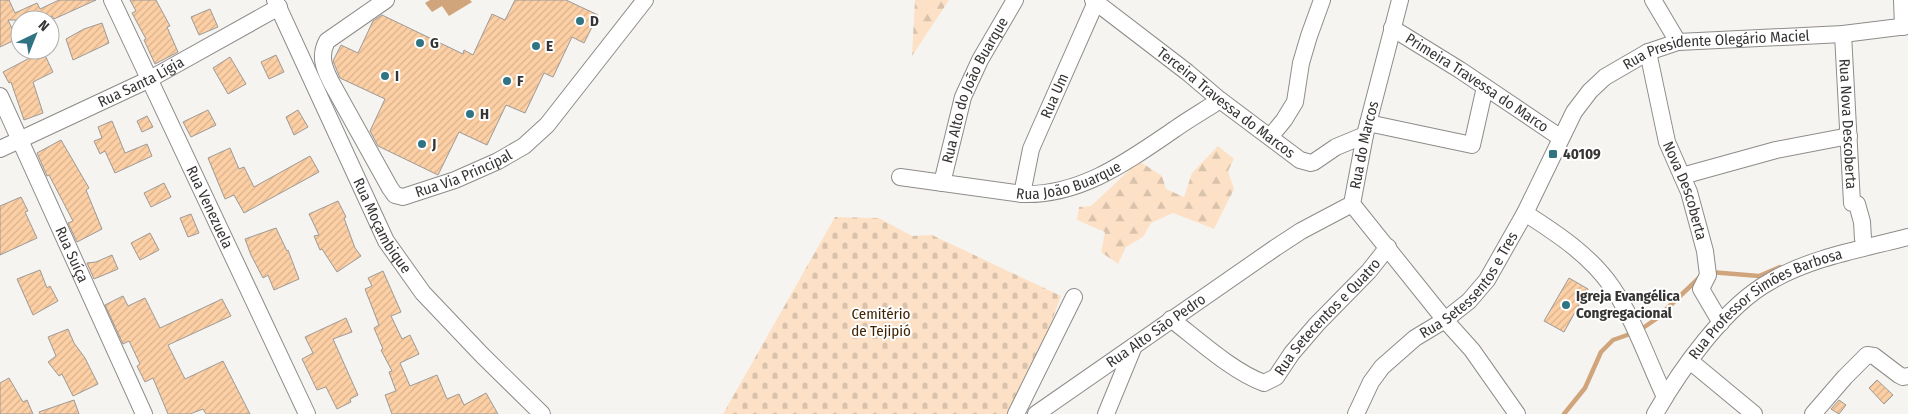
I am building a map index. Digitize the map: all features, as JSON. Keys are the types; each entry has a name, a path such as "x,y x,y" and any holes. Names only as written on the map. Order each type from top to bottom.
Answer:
{"street":[{"name":"Rua Venezuela","path":"112,0 307,414"},
{"name":"Rua Via Principal","path":"386,0 327,41 323,49 322,58 331,82 390,188 395,195 403,197 455,180 498,161 524,146 547,124 645,0"},
{"name":"Rua Alto do João Buarque","path":"942,183 962,98 980,60 1014,0"},
{"path":"1270,137 1284,120 1295,102 1301,63 1322,0"},
{"name":"Rua do Marcos","path":"1275,248 1301,231 1352,204 1366,129 1400,0"},
{"path":"1653,0 1678,42"},
{"path":"1902,0 1906,26"},
{"name":"Terceira Travessa do Marcos","path":"1095,1 1220,100 1300,160 1311,163 1319,160 1366,129"},
{"name":"Rua Um","path":"1022,194 1031,149 1095,1"},
{"name":"Rua Santa Lígia","path":"0,149 150,79 277,4"},
{"name":"Rua Moçambique","path":"277,4 393,242 423,293 542,414"},
{"name":"Rua Presidente Olegário Maciel","path":"1561,138 1574,112 1590,91 1605,77 1648,52 1678,42 1842,34 1906,26"},
{"name":"Primeira Travessa do Marco","path":"1392,28 1561,138"},
{"name":"Rua Nova Descoberta","path":"1842,34 1852,203 1857,204 1862,222 1863,239"},
{"name":"Nova Descoberta","path":"1648,52 1667,142 1689,192 1709,268 1708,275 1701,289 1720,324"},
{"path":"1366,129 1472,145 1485,87"},
{"name":"Rua Suíça","path":"0,96 144,414"},
{"name":"Rua João Buarque","path":"900,177 1022,194 1033,194 1078,186 1141,153 1220,100"},
{"path":"1682,176 1776,150 1849,136"},
{"name":"Rua Setessentos e Tres","path":"1356,414 1371,382 1382,366 1415,338 1446,320 1469,301 1487,280 1525,213 1561,138"},
{"path":"1352,204 1472,350 1517,414"},
{"path":"1525,213 1554,232 1584,256 1612,287 1633,325 1665,397"},
{"name":"Rua Professor Simões Barbosa","path":"1655,414 1690,361 1720,324 1741,302 1770,281 1796,268 1908,237"},
{"name":"Rua Setecentos e Quatro","path":"1171,319 1218,355 1248,375 1264,382 1276,376 1292,353 1317,324 1364,277 1388,247"},
{"name":"Rua Alto São Pedro","path":"1036,414 1275,248"},
{"path":"1016,414 1074,297"},
{"path":"1106,414 1134,346"},
{"path":"1813,414 1867,355 1874,356 1899,375 1903,377 1908,376"},
{"path":"1690,361 1754,414"}],"green space":[{"path":"915,0 949,0 912,56"},
{"path":"1218,146 1234,159 1228,171 1234,189 1214,229 1173,213 1151,223 1143,237 1126,247 1118,264 1101,252 1105,232 1077,220 1079,207 1091,206 1139,161 1162,176 1166,189 1184,197 1192,173"},
{"name":"Cemitério de Tejipió","path":"835,217 879,218 912,236 932,235 1061,296 1045,340 1010,414 723,414"}],"shaded area":[{"path":"430,0 470,0 472,2 449,16 442,6 432,12 425,3"}],"building":[{"path":"0,0 9,0 14,10 10,10 10,20 8,20 10,24 10,42 0,47"},
{"path":"59,0 96,0 60,16 60,10 22,10 37,3 40,9"},
{"path":"130,0 156,0 170,26 167,27 178,52 155,64 144,40 146,39 132,13 136,11"},
{"path":"515,0 566,0 598,15 584,43 572,37 553,77 544,73 525,113 506,105 487,145 459,132 438,175 378,146 370,131 385,99 340,78 333,61 341,45 358,53 373,21 382,15 463,54 464,50 473,55 492,14 505,20"},
{"path":"210,9 218,27 199,35 191,17"},
{"path":"102,23 109,43 73,60 66,39 84,29"},
{"path":"276,55 284,72 269,79 261,62"},
{"path":"230,57 246,84 228,94 213,68"},
{"path":"26,60 47,60 53,72 33,82 43,113 24,120 11,82 9,83 3,72"},
{"path":"208,110 216,125 191,137 183,122"},
{"path":"298,110 308,127 294,135 286,117"},
{"path":"147,116 153,127 142,132 137,121"},
{"path":"112,121 125,153 147,144 152,156 115,173 105,151 100,154 94,141 102,138 98,127"},
{"path":"61,140 89,188 86,190 102,229 77,242 68,223 73,221 49,175 47,176 37,153"},
{"path":"230,148 239,169 244,167 254,187 310,156 319,172 244,213 234,195 225,199 208,158"},
{"path":"164,183 171,197 151,207 144,193"},
{"path":"21,197 28,211 25,212 37,238 0,255 0,206"},
{"path":"338,201 346,217 344,218 355,248 361,256 337,272 322,249 320,250 314,236 319,235 309,214"},
{"path":"191,214 199,233 188,237 180,218"},
{"path":"276,228 288,250 299,279 274,290 268,275 263,278 245,239"},
{"path":"150,233 159,250 140,260 131,243"},
{"path":"112,255 118,269 94,279 87,263 96,262"},
{"path":"40,270 47,288 50,286 58,301 33,315 17,279"},
{"path":"383,271 401,312 391,316 402,339 410,335 419,354 400,363 410,386 437,375 447,399 459,394 464,405 486,393 498,414 392,414 385,395 396,391 389,372 392,371 381,350 383,349 374,328 379,325 365,289 372,286 368,278"},
{"name":"Igreja Evangélica Congregacional","path":"1569,278 1588,289 1564,332 1544,321"},
{"path":"123,296 128,306 145,298 160,328 222,299 231,316 168,345 185,379 223,361 250,414 206,414 203,409 190,414 168,414 153,378 145,382 137,366 140,364 129,341 123,344 105,305"},
{"path":"346,318 352,332 333,339 358,395 350,399 351,402 337,409 326,387 317,390 302,359 313,353 305,337"},
{"path":"68,329 98,384 73,396 62,374 59,376 48,362 56,356 48,337"},
{"path":"9,378 23,402 27,400 33,414 0,414 0,383"},
{"path":"1877,380 1893,395 1884,404 1869,388"},
{"path":"74,400 79,414 40,414 39,412"},
{"path":"1839,400 1846,405 1839,414 1831,409"}],"waterway":[{"path":"1710,272 1759,276 1780,267"},
{"path":"1640,330 1656,319 1701,276"},
{"path":"1564,414 1585,388 1601,352 1613,340 1630,334"}],"place":[{"name":"D","path":"580,21"},
{"name":"G","path":"420,43"},
{"name":"E","path":"536,46"},
{"name":"I","path":"385,76"},
{"name":"F","path":"507,81"},
{"name":"H","path":"470,114"},
{"name":"J","path":"422,144"},
{"name":"40109","path":"1553,154"},
{"name":"Igreja Evangélica Congregacional","path":"1566,305"}]}
